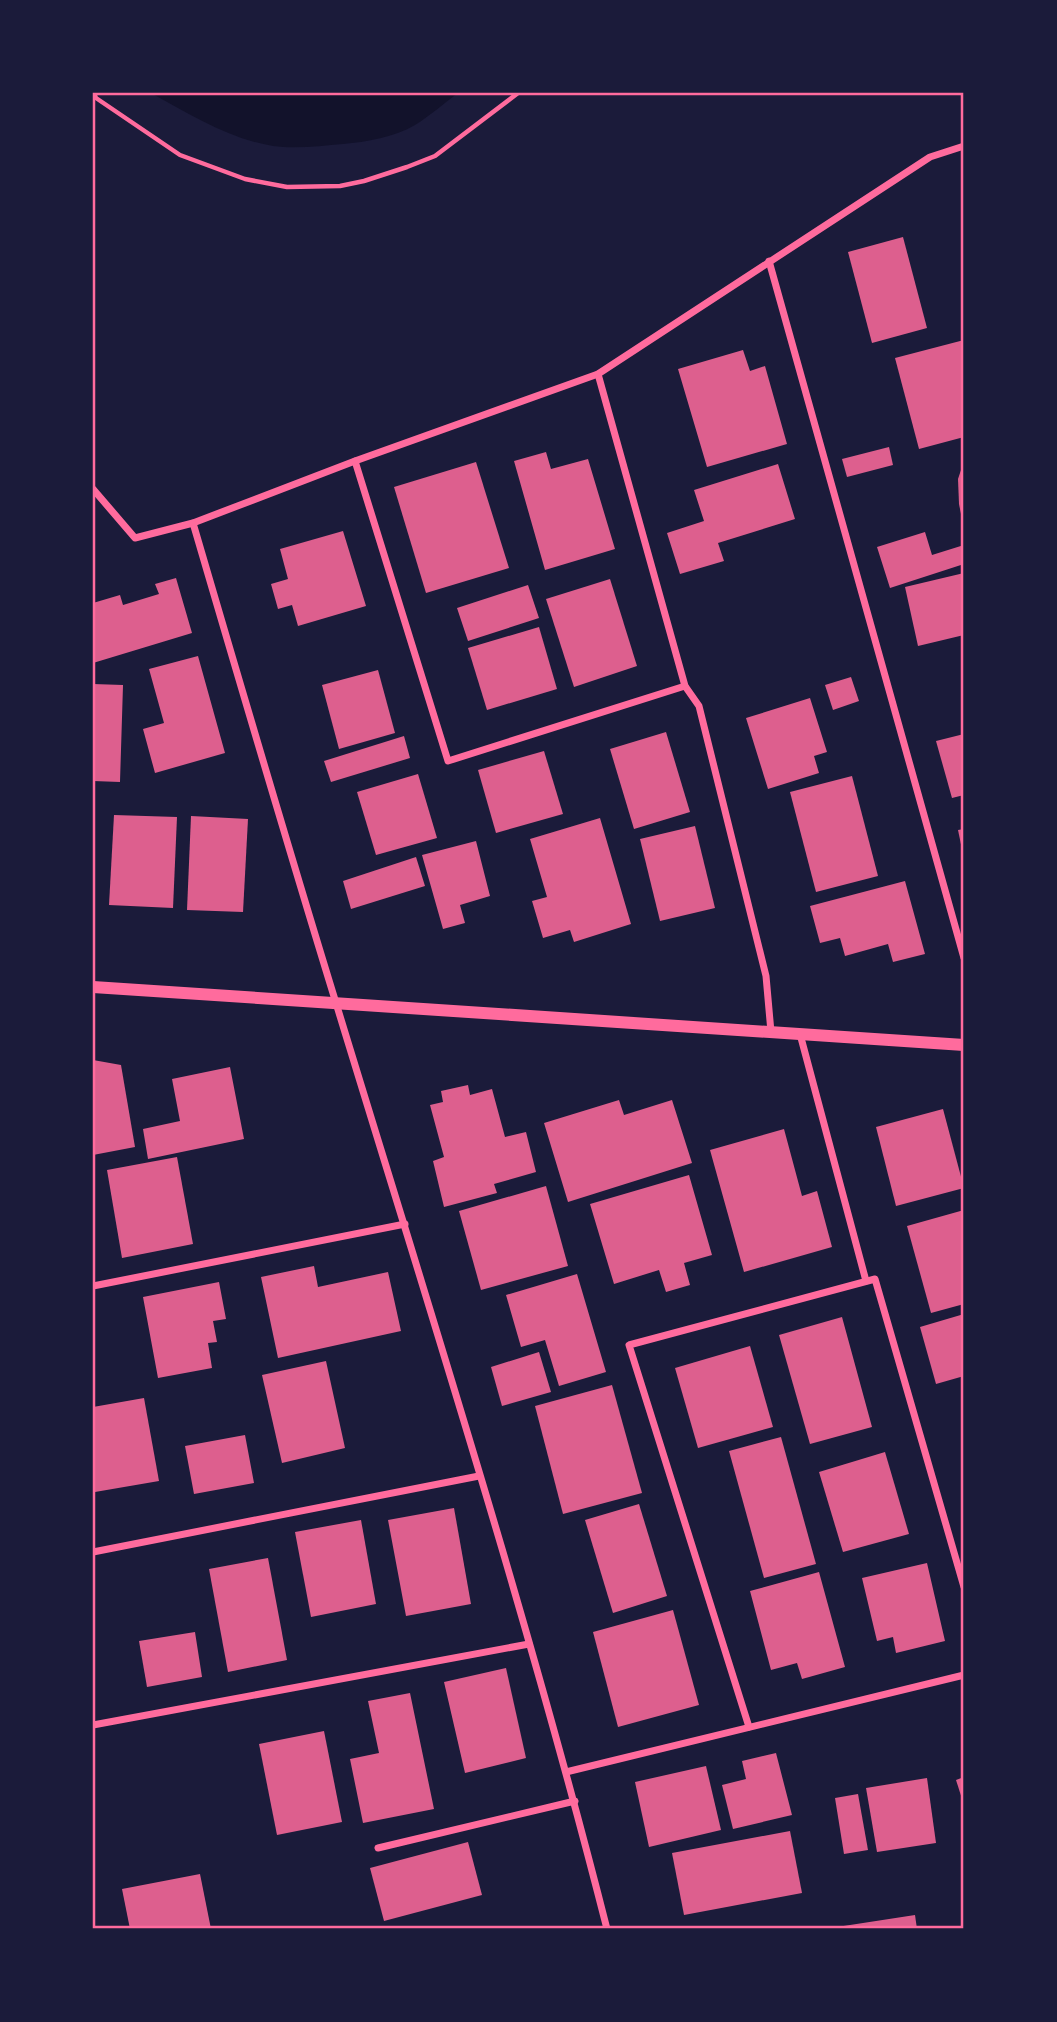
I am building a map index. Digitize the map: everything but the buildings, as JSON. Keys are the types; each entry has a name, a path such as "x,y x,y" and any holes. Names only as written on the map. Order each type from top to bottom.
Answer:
{"street":[{"path":"93,489 135,538 192,523 598,374 930,157 964,146"},
{"path":"769,261 964,958"},
{"path":"598,374 685,686 699,706 766,976 771,1032"},
{"path":"355,461 448,761 685,686"},
{"path":"192,523 335,1003 405,1224 529,1644 575,1801 607,1929"},
{"path":"93,987 964,1045"},
{"path":"800,1033 866,1281"},
{"path":"93,1286 405,1224"},
{"path":"749,1727 629,1345 875,1279 964,1587"},
{"path":"93,1552 479,1476"},
{"path":"93,1726 529,1644"},
{"path":"566,1772 964,1675"},
{"path":"378,1848 575,1801"}],"path":[{"path":"94,93 96,98 180,155 245,179 287,187 340,186 364,181 435,156 518,93"}],"shaded area":[{"path":"151,93 458,93 415,125 389,136 352,143 290,147 257,143 225,132"}]}
